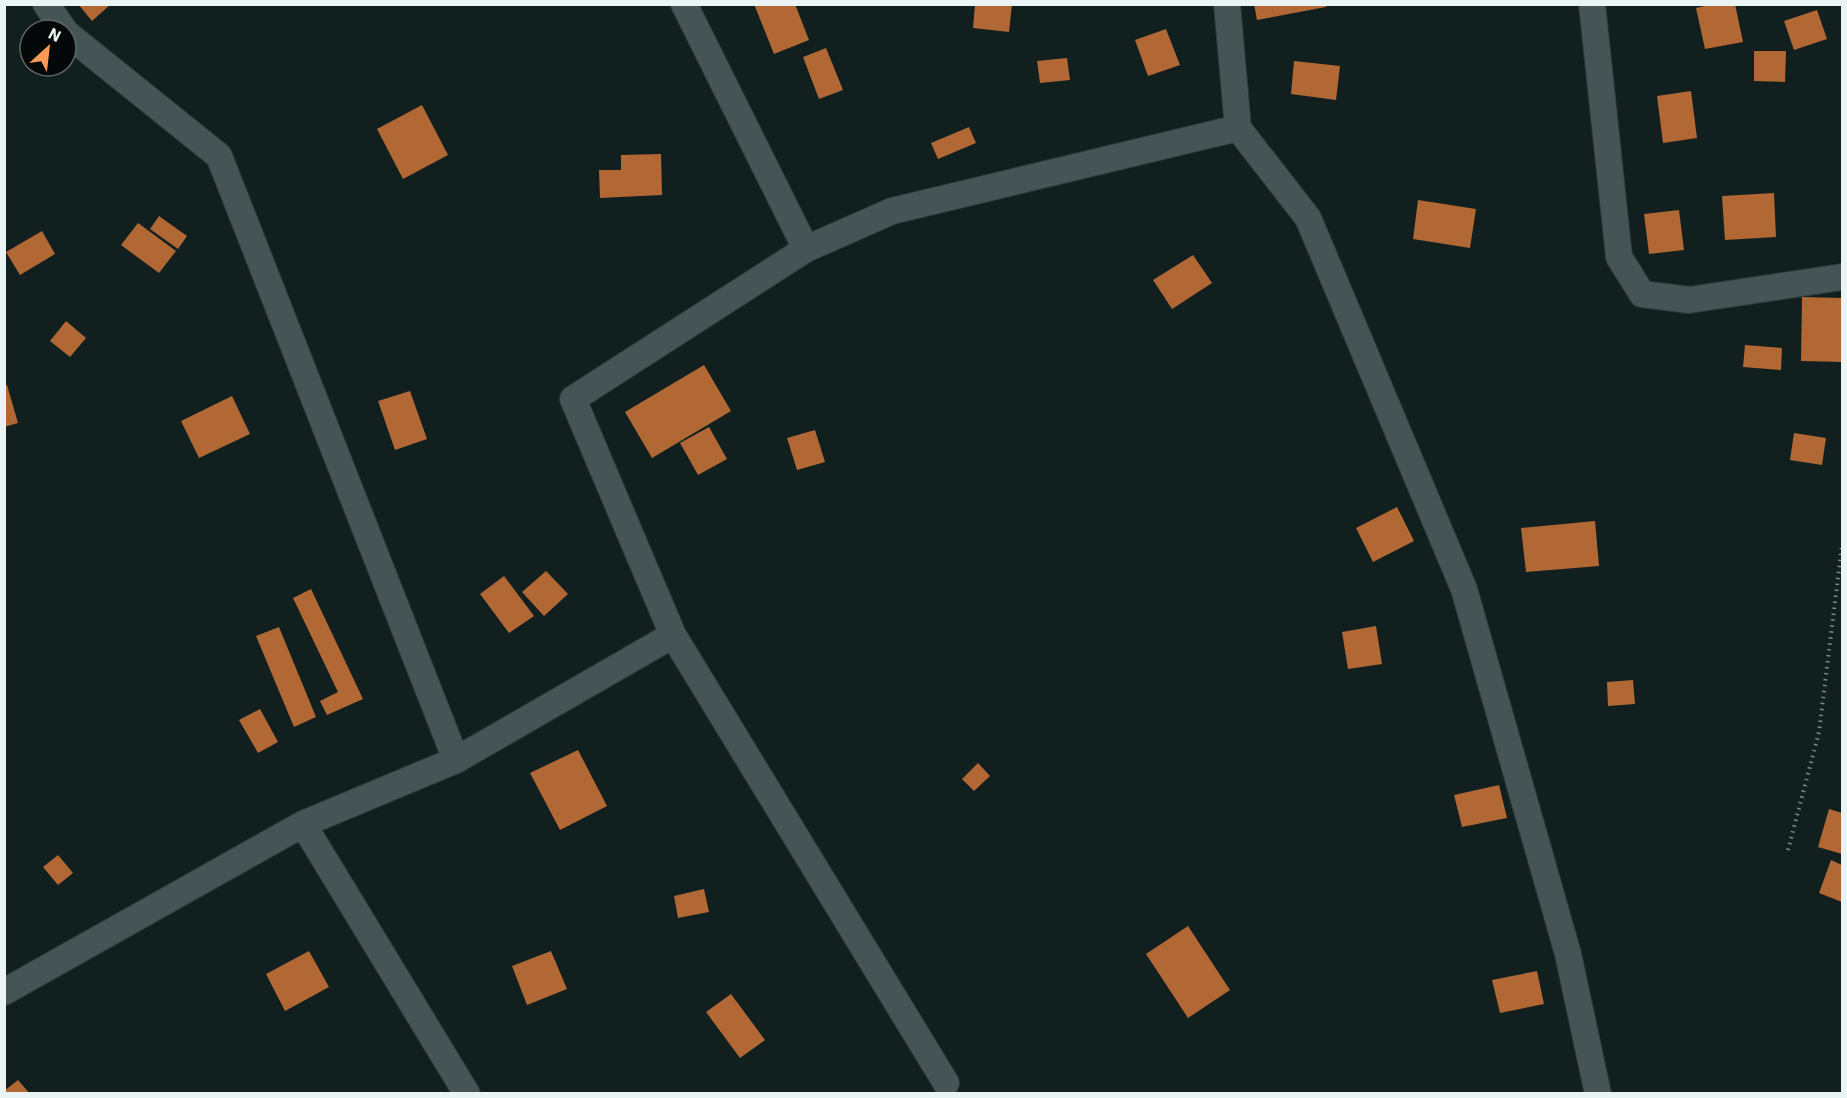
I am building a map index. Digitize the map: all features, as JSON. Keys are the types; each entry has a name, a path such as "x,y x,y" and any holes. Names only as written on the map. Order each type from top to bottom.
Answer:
{"street":[{"path":"46,4 56,18"},
{"path":"684,4 806,249"},
{"path":"1227,4 1238,128 1308,218 1464,589 1568,954 1598,1094"},
{"path":"1592,4 1619,257 1642,294 1689,300 1842,277"},
{"path":"78,42 219,156 456,760"},
{"path":"946,1083 673,635 573,399 806,249 892,211 1238,128"},
{"path":"4,992 303,824 456,760 673,635"},
{"path":"303,824 467,1094"}],"path":[{"path":"1788,850 1819,732 1842,545"}],"building":[{"path":"78,4 111,4 92,21"},
{"path":"754,4 795,4 809,40 774,54"},
{"path":"975,4 1012,4 1009,32 973,28"},
{"path":"1254,4 1326,4 1326,7 1257,20"},
{"path":"1714,4 1735,4 1743,42 1705,49 1696,8"},
{"path":"1817,10 1827,39 1794,50 1784,21"},
{"path":"1166,29 1180,65 1148,76 1135,40"},
{"path":"826,48 843,90 819,99 803,57"},
{"path":"1754,51 1786,51 1785,82 1754,81"},
{"path":"1067,58 1070,80 1040,83 1037,61"},
{"path":"1294,61 1340,66 1336,100 1291,94"},
{"path":"1691,91 1697,138 1663,143 1657,96"},
{"path":"422,105 448,155 403,179 377,129"},
{"path":"969,127 976,143 938,159 931,143"},
{"path":"661,154 662,195 600,198 599,170 621,170 621,155"},
{"path":"1774,193 1776,237 1725,240 1722,196"},
{"path":"1418,200 1476,209 1470,248 1413,239"},
{"path":"1679,210 1684,250 1649,254 1644,214"},
{"path":"159,216 187,236 178,249 150,229"},
{"path":"138,223 176,251 159,273 121,245"},
{"path":"42,231 55,254 20,275 6,252"},
{"path":"1193,255 1212,283 1172,309 1153,280"},
{"path":"1802,297 1842,298 1842,362 1801,361"},
{"path":"66,321 86,338 70,357 50,341"},
{"path":"1745,345 1782,348 1781,370 1743,367"},
{"path":"704,365 731,411 652,458 625,412"},
{"path":"7,385 18,423 4,427 4,386"},
{"path":"410,391 427,439 395,450 378,401"},
{"path":"232,396 250,434 199,458 181,421"},
{"path":"709,427 727,459 698,475 680,443"},
{"path":"815,430 825,462 797,470 787,438"},
{"path":"1794,433 1826,438 1822,465 1790,460"},
{"path":"1397,507 1414,541 1373,562 1356,528"},
{"path":"1595,521 1599,566 1526,572 1521,528"},
{"path":"546,571 568,594 544,616 522,592"},
{"path":"504,576 534,616 509,633 480,594"},
{"path":"311,589 363,699 327,715 320,701 338,692 293,598"},
{"path":"1376,626 1382,664 1348,669 1342,632"},
{"path":"279,627 316,717 294,727 256,636"},
{"path":"1633,680 1635,704 1608,706 1607,682"},
{"path":"260,709 278,742 258,753 239,720"},
{"path":"578,750 607,806 560,830 530,773"},
{"path":"978,763 990,776 974,791 962,779"},
{"path":"1499,785 1507,818 1462,827 1454,795"},
{"path":"1829,809 1842,813 1842,854 1818,847"},
{"path":"58,855 73,873 58,885 43,867"},
{"path":"1831,860 1842,865 1842,902 1819,893"},
{"path":"704,889 709,912 678,918 674,896"},
{"path":"1188,926 1230,990 1188,1018 1146,954"},
{"path":"309,951 329,987 285,1011 266,974"},
{"path":"551,951 567,989 527,1005 512,966"},
{"path":"1537,971 1544,1004 1500,1013 1492,980"},
{"path":"731,994 765,1040 740,1058 706,1012"},
{"path":"18,1080 30,1094 4,1094 4,1091"}]}
